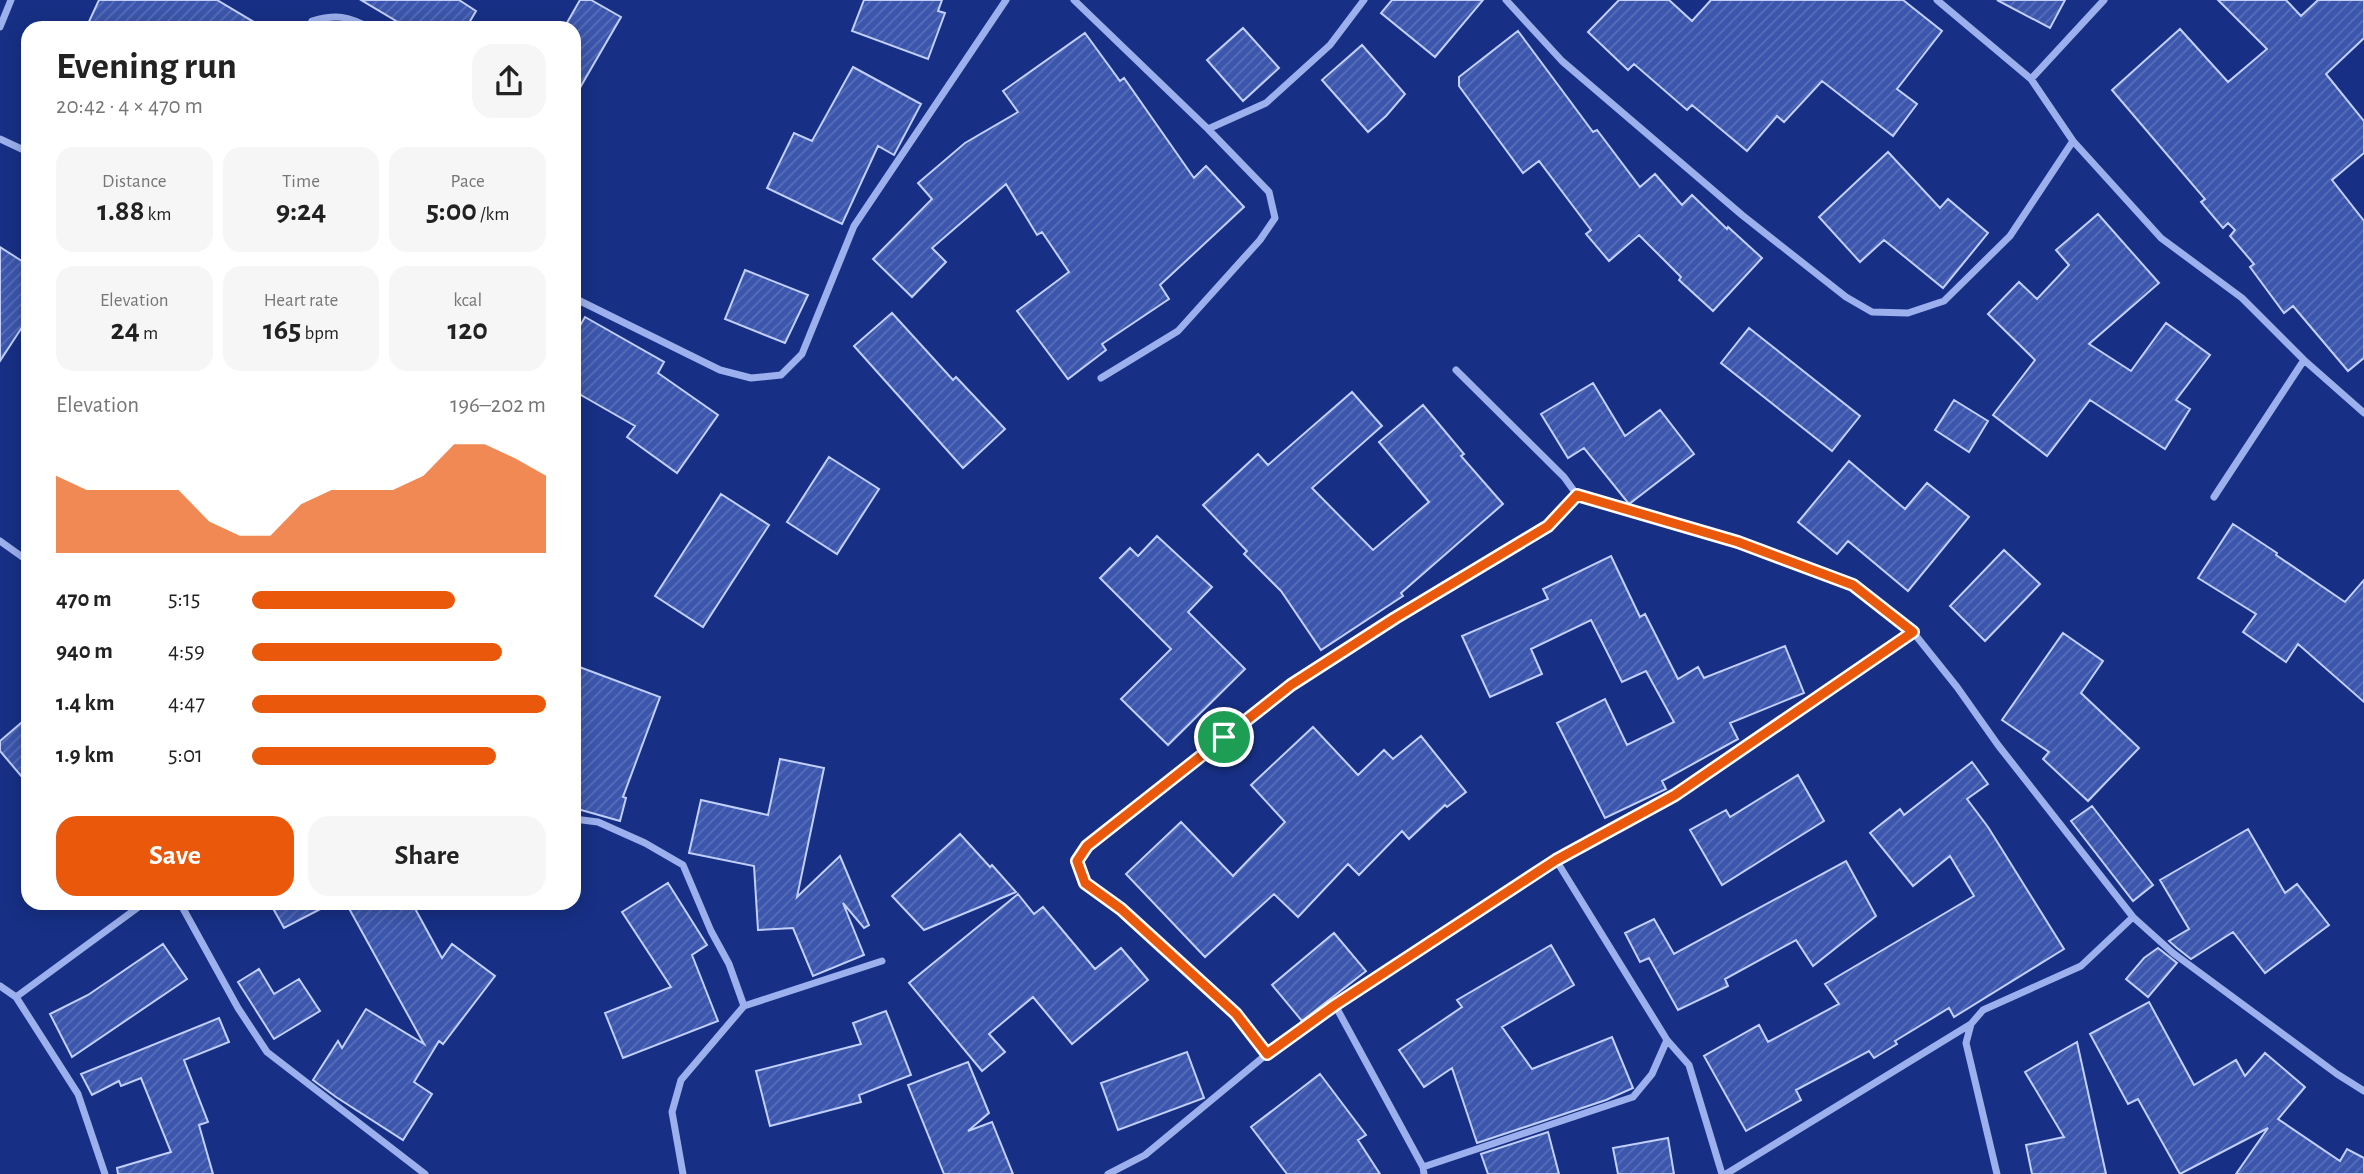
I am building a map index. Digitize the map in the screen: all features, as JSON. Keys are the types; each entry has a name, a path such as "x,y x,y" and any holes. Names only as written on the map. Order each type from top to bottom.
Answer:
{"street":[{"path":"0,27 11,0"},
{"path":"581,301 720,370 751,378 781,375 802,354 854,226 1006,0"},
{"path":"1074,0 1269,192 1275,218 1260,240 1178,331 1101,378"},
{"path":"1208,129 1266,103 1330,45 1364,0"},
{"path":"1506,0 1562,61 1742,215 1846,297 1872,312 1908,313 1944,301 2010,236 2073,141"},
{"path":"1937,0 2031,79 2073,141 2161,238 2242,298 2304,360 2364,413"},
{"path":"2031,79 2103,0"},
{"path":"312,21 331,15 357,21"},
{"path":"0,139 21,149"},
{"path":"2214,497 2304,360"},
{"path":"1456,370 1564,477 1577,495 1738,542 1853,585 1913,632 1957,687 1997,745 2133,917 2174,953 2337,1074 2364,1091"},
{"path":"1267,1054 1236,1014 1121,909 1085,883 1077,861 1087,846 1291,685 1395,618 1548,526 1577,495"},
{"path":"0,541 21,556"},
{"path":"1108,1174 1145,1156 1267,1054 1335,1005 1556,860 1675,795 1913,632"},
{"path":"581,819 597,822 645,843 683,865 711,931 729,964 744,1006"},
{"path":"1556,860 1667,1040 1689,1065 1724,1174 1971,1024 1983,1010 2081,966 2133,917"},
{"path":"16,997 134,910"},
{"path":"184,910 238,1008 267,1052 425,1174"},
{"path":"683,1174 672,1112 681,1080 744,1006 882,961"},
{"path":"0,986 16,997 78,1094 105,1174"},
{"path":"1335,1005 1423,1170 1633,1097 1652,1074 1667,1040"},
{"path":"1971,1024 1966,1043 1997,1174"}],"building":[{"path":"99,0 217,0 252,21 89,21"},
{"path":"361,0 459,0 476,11 470,21 396,21"},
{"path":"580,0 591,0 621,17 581,86 581,21 568,21"},
{"path":"864,0 942,0 938,11 945,13 928,59 852,31"},
{"path":"1392,0 1483,0 1435,57 1381,13"},
{"path":"1619,0 1669,0 1692,21 1711,0 1903,0 1942,31 1897,89 1917,104 1893,136 1822,81 1784,122 1777,116 1747,151 1692,105 1687,110 1634,64 1628,70 1588,32"},
{"path":"1997,0 2065,0 2050,28"},
{"path":"2218,0 2286,0 2301,16 2318,0 2364,0 2364,38 2326,74 2364,121 2364,153 2332,180 2364,221 2364,358 2348,371 2293,306 2284,313 2250,267 2254,264 2230,236 2235,230 2228,223 2223,228 2201,202 2205,199 2112,90 2180,29 2228,82 2267,49"},
{"path":"1243,28 1279,68 1243,101 1207,60"},
{"path":"1518,31 1593,132 1597,130 1640,187 1655,174 1682,205 1692,195 1762,258 1713,311 1679,280 1681,277 1639,235 1609,261 1586,234 1591,230 1539,161 1523,173 1459,86 1459,77"},
{"path":"1085,33 1120,81 1124,78 1194,178 1206,166 1244,207 1160,285 1169,299 1102,344 1106,350 1068,379 1017,311 1069,272 1042,232 1037,235 1006,184 932,248 946,262 912,297 873,259 932,199 918,183 965,143 1018,112 1003,91"},
{"path":"1362,45 1405,94 1368,132 1322,80"},
{"path":"853,67 921,104 894,155 878,146 842,224 767,188 794,133 812,141"},
{"path":"1888,152 1940,208 1948,199 1988,233 1943,288 1884,240 1860,262 1819,217"},
{"path":"2098,214 2159,283 2089,344 2131,371 2166,323 2210,355 2176,400 2190,409 2165,449 2090,400 2047,456 1993,415 2035,360 1988,314 2019,282 2037,299 2069,265 2056,250"},
{"path":"0,247 21,260 21,329 0,361"},
{"path":"745,270 808,295 785,343 725,319"},
{"path":"892,313 953,380 956,377 1005,429 963,468 854,346"},
{"path":"585,317 664,362 658,373 718,415 677,473 627,437 635,426 581,395 581,324"},
{"path":"1749,328 1860,416 1832,451 1721,363"},
{"path":"1593,383 1625,436 1660,410 1694,454 1629,504 1584,448 1568,458 1541,414"},
{"path":"1352,392 1382,426 1312,488 1373,550 1429,502 1379,442 1423,405 1464,454 1461,456 1503,504 1401,593 1403,596 1321,650 1281,591 1244,554 1247,551 1203,505 1258,454 1268,465"},
{"path":"1954,400 1988,421 1969,452 1935,430"},
{"path":"829,457 879,489 837,554 787,522"},
{"path":"1849,461 1905,509 1927,483 1969,517 1908,591 1848,541 1837,554 1798,522"},
{"path":"721,494 769,525 703,627 655,596"},
{"path":"2233,524 2345,602 2364,580 2364,702 2298,644 2286,662 2243,632 2256,614 2198,578"},
{"path":"1157,536 1212,587 1188,612 1245,669 1168,745 1121,699 1171,649 1100,578 1130,548 1138,556"},
{"path":"2004,550 2040,584 1985,641 1950,606"},
{"path":"1611,556 1640,617 1645,614 1678,679 1698,667 1704,678 1785,646 1804,693 1730,723 1738,739 1662,781 1666,789 1605,818 1557,723 1605,699 1627,745 1674,722 1646,671 1622,682 1591,620 1531,649 1542,674 1490,697 1462,636 1548,599 1543,589"},
{"path":"2063,633 2103,661 2081,693 2139,748 2088,801 2043,759 2049,752 2002,720"},
{"path":"581,668 660,697 623,797 626,798 620,821 581,810"},
{"path":"21,723 21,776 0,751 0,741"},
{"path":"1313,727 1358,775 1384,750 1393,759 1421,736 1466,792 1447,807 1445,805 1409,839 1402,831 1359,875 1348,864 1298,917 1274,894 1205,957 1126,874 1181,822 1233,876 1285,822 1251,785"},
{"path":"780,759 824,768 797,897 840,856 869,925 864,928 843,903 864,955 813,976 793,928 758,930 754,866 689,853 701,800 768,815"},
{"path":"1972,762 1988,784 1967,799 1988,827 2064,949 1954,1017 1949,1008 1895,1041 1897,1044 1874,1058 1869,1051 1796,1090 1801,1100 1746,1131 1704,1056 1759,1025 1768,1042 1839,1004 1825,984 1974,896 1950,856 1913,886 1870,833 1900,809 1904,815"},
{"path":"1798,775 1824,821 1722,885 1690,830 1726,810 1730,817"},
{"path":"2092,806 2153,885 2133,901 2071,821"},
{"path":"2248,829 2285,893 2297,884 2329,925 2265,973 2233,932 2191,959 2169,941 2189,929 2160,880"},
{"path":"960,834 1016,892 924,930 892,896"},
{"path":"1846,861 1876,916 1813,966 1796,940 1725,979 1728,986 1678,1010 1649,958 1640,962 1625,933 1654,919 1674,954"},
{"path":"668,883 707,945 692,955 718,1021 623,1058 605,1013 671,987 622,912"},
{"path":"1018,894 1034,914 1043,907 1095,969 1121,948 1148,980 1072,1044 1033,997 989,1034 1005,1052 982,1071 909,983"},
{"path":"274,910 319,910 284,928"},
{"path":"350,910 416,910 442,958 452,944 495,976 443,1044 439,1041 414,1082 432,1094 403,1140 313,1080 338,1041 342,1048 366,1009 424,1044"},
{"path":"1334,933 1366,971 1302,1021 1272,985"},
{"path":"163,944 187,979 72,1057 50,1014 88,995"},
{"path":"1551,945 1574,985 1502,1027 1532,1069 1612,1037 1633,1088 1606,1100 1477,1143 1452,1068 1424,1087 1399,1050 1462,1007 1457,1000"},
{"path":"2158,948 2177,963 2148,997 2126,979 2144,958"},
{"path":"259,969 274,994 299,979 320,1011 274,1039 238,982"},
{"path":"2149,1002 2194,1085 2236,1060 2245,1076 2265,1053 2305,1087 2278,1119 2340,1161 2347,1149 2364,1158 2364,1174 2236,1174 2268,1128 2180,1174 2138,1099 2128,1104 2090,1034"},
{"path":"886,1011 911,1075 859,1095 861,1102 770,1126 756,1071 861,1044 853,1023"},
{"path":"219,1018 229,1042 184,1060 208,1122 199,1125 213,1174 118,1174 117,1168 171,1152 141,1078 121,1086 119,1081 92,1095 81,1074"},
{"path":"2077,1042 2106,1174 2032,1174 2026,1145 2064,1137 2025,1072"},
{"path":"1187,1052 1204,1098 1118,1130 1101,1083"},
{"path":"968,1062 989,1113 968,1131 992,1122 1013,1174 944,1174 908,1085"},
{"path":"1320,1074 1366,1135 1358,1140 1380,1174 1287,1174 1251,1127"},
{"path":"1548,1132 1559,1174 1488,1174 1481,1154"},
{"path":"1668,1138 1674,1174 1618,1174 1613,1148"}],"route":[{"path":"1577,495 1738,542 1853,585 1913,632 1675,795 1556,860 1335,1005 1267,1054 1236,1014 1121,909 1085,883 1077,861 1087,846 1224,737 1291,685 1395,618 1548,526 1577,495"}]}
